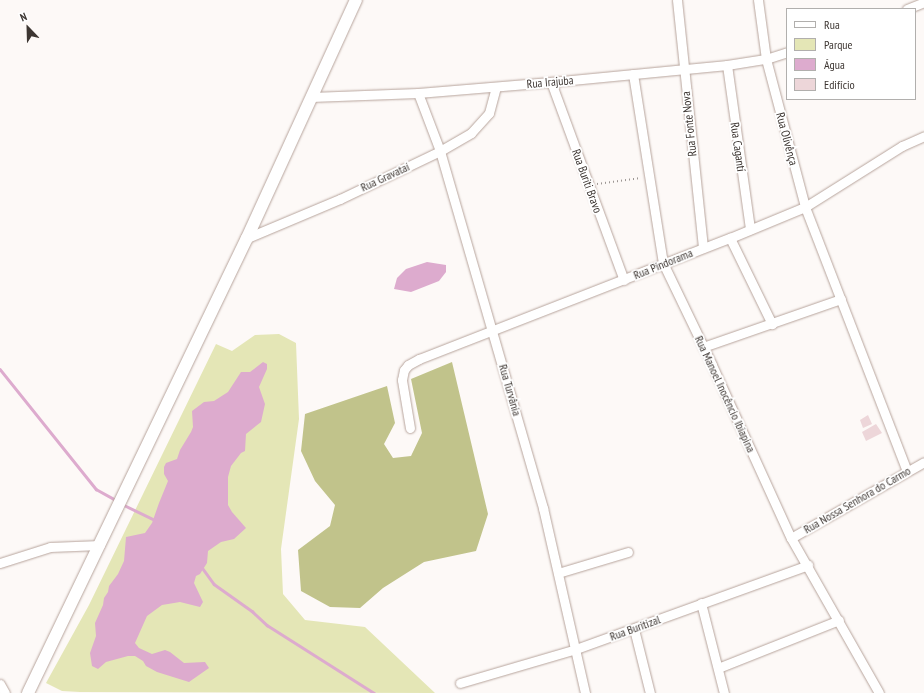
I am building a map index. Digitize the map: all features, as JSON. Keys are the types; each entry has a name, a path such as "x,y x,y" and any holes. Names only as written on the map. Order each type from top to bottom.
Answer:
{"main road":[{"path":"32,692 100,545 247,238 356,0"}],"street":[{"name":"Rua Fonte Nova","path":"677,0 683,70 703,248"},
{"name":"Rua Olivênça","path":"758,0 766,59 805,207 907,471"},
{"path":"909,8 924,2"},
{"name":"Rua Irajuba","path":"311,97 418,93 683,70 766,59 786,52"},
{"name":"Rua Cagantí","path":"727,65 750,229"},
{"name":"Rua Manoel Inocêncio Ibiapina","path":"634,74 663,263 791,538 840,620 879,693"},
{"name":"Rua Buriti Bravo","path":"551,82 624,280"},
{"name":"Rua Gravataí","path":"247,238 340,199 440,150 471,133 482,123 489,113 496,87"},
{"name":"Rua Turvânia","path":"418,93 440,150 543,508 585,693"},
{"name":"Rua Pindorama","path":"410,428 402,380 404,370 419,359 624,280 805,207 902,146 924,136"},
{"path":"730,238 772,324"},
{"path":"703,347 841,299"},
{"name":"Rua Nossa Senhora do Carmo","path":"791,538 924,462"},
{"path":"0,563 50,547 100,545"},
{"path":"558,573 628,552"},
{"name":"Rua Buritizal","path":"460,683 576,649 808,565"},
{"path":"701,603 724,693"},
{"path":"718,668 840,620"},
{"path":"634,629 650,693"},
{"path":"0,684 5,693"}],"path":[{"path":"589,186 650,176"}],"green space":[{"path":"279,334 296,343 299,419 281,549 283,594 305,620 365,627 435,693 80,692 62,691 46,683 89,605 216,344 232,351 255,335"},
{"path":"452,362 488,514 476,551 424,562 383,588 360,608 330,607 301,591 298,550 330,526 335,505 315,481 301,451 305,414 387,386 395,423 384,444 393,458 411,456 422,433 411,379"}],"water":[{"path":"427,262 446,265 446,272 439,281 411,292 394,289 397,278 406,269"},
{"path":"263,362 267,364 267,369 259,387 265,404 261,422 246,434 245,451 241,453 231,466 228,477 228,505 246,528 234,539 221,542 208,551 207,563 200,574 196,576 194,583 203,602 200,607 180,602 162,605 147,616 135,643 139,648 152,654 165,650 184,663 205,662 209,668 189,682 157,672 146,666 143,661 135,656 128,656 106,662 98,669 92,666 90,653 96,636 95,623 109,586 118,574 124,561 126,537 145,533 152,523 168,481 164,474 164,467 166,463 177,459 180,450 191,432 193,427 192,411 204,402 214,401 228,392 241,372 250,372"}],"building":[{"path":"868,415 872,424 863,428 860,420"},
{"path":"876,424 882,433 866,441 862,432"}],"waterway":[{"path":"0,369 96,489 116,500"},
{"path":"122,504 155,520"},
{"path":"201,566 214,584 252,611 267,625 374,693"}]}
